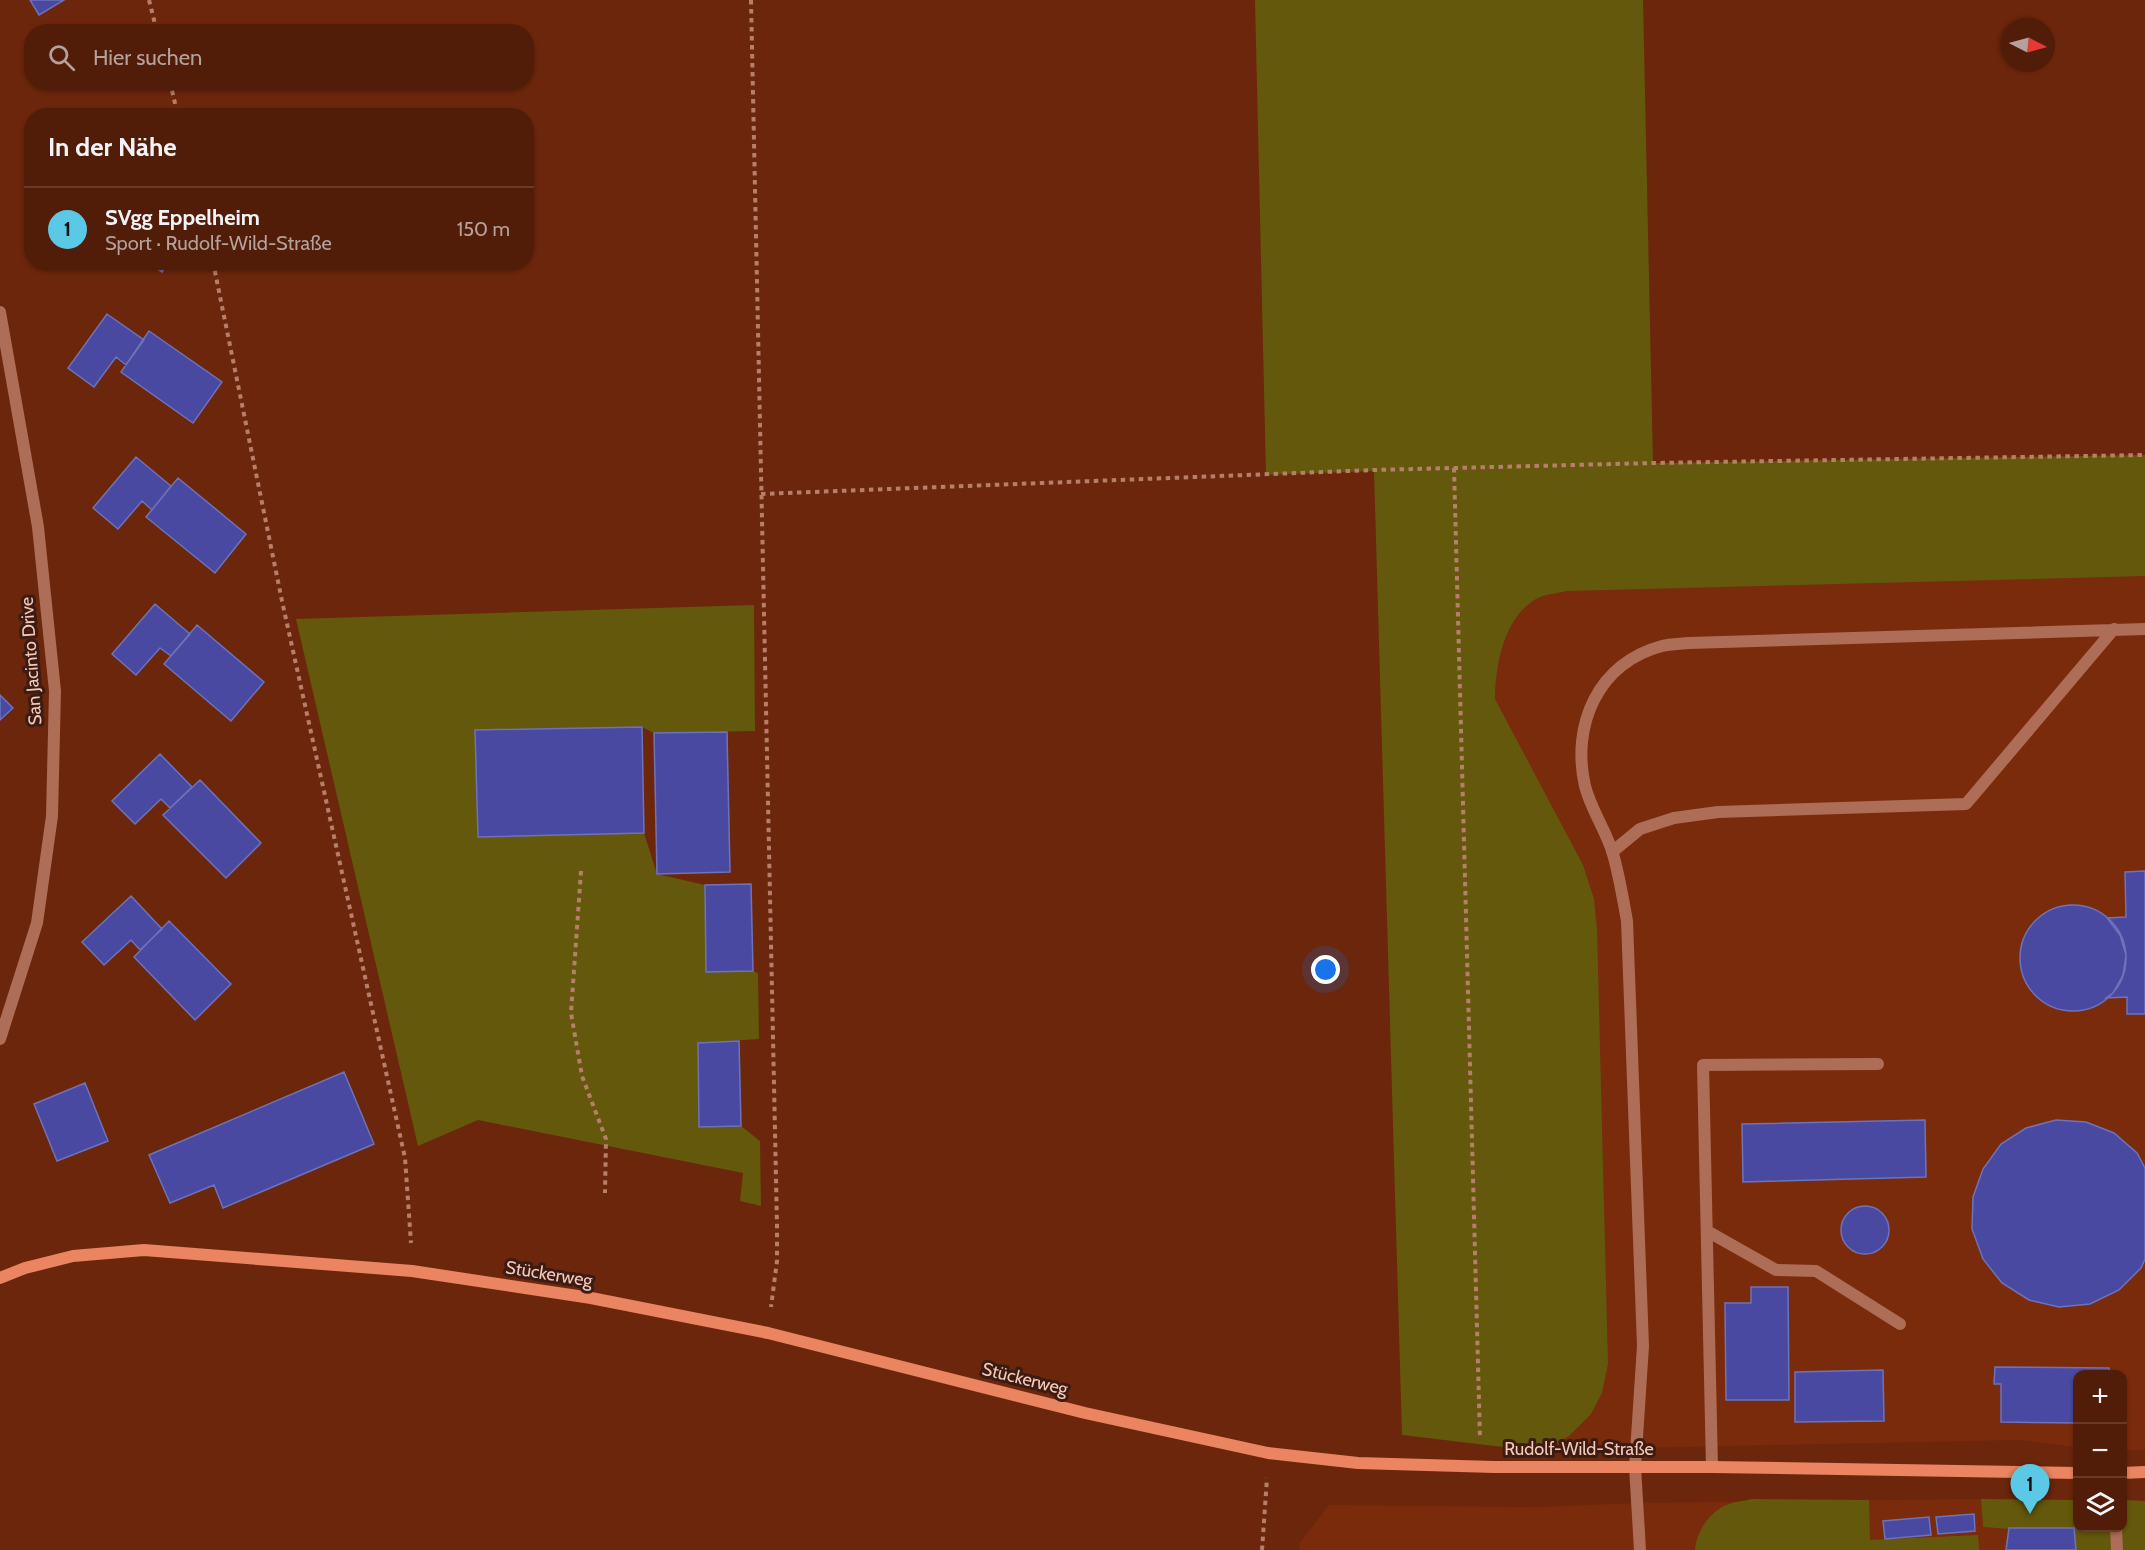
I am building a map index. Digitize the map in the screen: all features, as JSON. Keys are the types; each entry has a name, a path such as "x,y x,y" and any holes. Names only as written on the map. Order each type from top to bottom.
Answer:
{"street":[{"name":"San Jacinto Drive","path":"0,312 38,527 55,692 52,816 37,923 0,1040"},
{"path":"1612,852 1640,829 1674,818 1718,812 1966,804 2114,629"},
{"path":"1640,1550 1635,1467 1643,1346 1627,921 1612,852 1592,808 1585,785 1581,752 1584,720 1598,692 1618,669 1641,654 1662,646 1689,643 2145,629"},
{"path":"1712,1467 1703,1065 1878,1064"},
{"path":"1707,1231 1776,1270 1816,1271 1900,1324"},
{"name":"Stückerweg","path":"0,1278 25,1268 73,1256 144,1250 412,1271 591,1298 768,1333 1085,1413"},
{"name":"Rudolf-Wild-Straße","path":"1085,1413 1268,1453 1358,1463 2073,1473"},
{"path":"2127,1473 2145,1472"},
{"path":"2116,1532 2117,1550"}],"path":[{"path":"149,0 155,24"},
{"path":"751,0 777,1226 777,1261 768,1333"},
{"path":"172,90 176,108"},
{"path":"215,270 282,601 405,1158 412,1271"},
{"path":"761,494 1454,468 2145,455"},
{"path":"1454,468 1480,1466"},
{"path":"581,871 571,1014 582,1076 606,1139 605,1193"},
{"path":"1262,1550 1268,1453"}],"shaded area":[{"path":"1255,0 1643,0 1653,463 2145,455 2145,576 1567,591 1540,597 1518,615 1510,627 1500,656 1495,699 1583,865 1594,899 1597,930 1608,1364 1602,1393 1591,1414 1568,1437 1537,1451 1402,1435 1374,471 1266,475"},
{"path":"2145,558 2145,1450 2127,1450 2127,1370 2073,1370 2073,1447 2019,1440 1578,1449 1494,1445 1472,577"},
{"path":"754,605 755,731 654,733 642,727 475,731 478,837 644,833 657,874 705,885 706,972 753,971 758,973 759,1039 698,1043 699,1127 741,1126 760,1141 761,1206 740,1201 743,1173 478,1120 418,1146 296,619"},
{"path":"1752,1499 1869,1500 1870,1540 1978,1535 1979,1550 1695,1550 1700,1531 1718,1509"},
{"path":"1981,1499 1983,1527 2009,1528 2006,1550 1300,1550 1299,1544 1329,1505 1537,1507 1636,1503"},
{"path":"1981,1499 2073,1500 2073,1532 2127,1532 2127,1500 2145,1501 2145,1550 2006,1550 2009,1529 1983,1527"}],"building":[{"path":"30,0 64,0 39,15"},
{"path":"107,314 144,340 126,365 116,357 94,387 68,368"},
{"path":"149,331 222,382 193,423 121,372"},
{"path":"136,457 171,486 152,510 142,501 118,529 93,508"},
{"path":"178,478 246,534 215,573 146,517"},
{"path":"155,604 190,634 171,656 160,648 136,675 112,654"},
{"path":"197,625 264,682 231,721 164,664"},
{"path":"0,695 13,708 0,720"},
{"path":"642,727 644,833 478,837 475,730"},
{"path":"727,732 730,872 657,874 654,733"},
{"path":"160,754 192,787 170,808 161,799 135,824 112,801"},
{"path":"200,780 261,843 226,878 163,815"},
{"path":"2145,871 2145,1014 2127,1014 2127,997 2106,998 2113,993 2123,975 2126,955 2120,935 2107,918 2126,917 2125,872"},
{"path":"751,884 753,971 706,972 705,885"},
{"path":"131,896 162,929 140,950 131,940 104,965 82,942"},
{"path":"2073,905 2093,909 2110,921 2122,938 2126,958 2122,978 2110,995 2093,1007 2073,1011 2053,1007 2036,995 2024,978 2020,958 2024,938 2036,921 2053,909"},
{"path":"169,921 231,984 195,1020 134,957"},
{"path":"739,1041 741,1126 699,1127 698,1043"},
{"path":"344,1072 374,1144 223,1208 214,1185 170,1203 149,1155"},
{"path":"85,1083 108,1141 57,1161 34,1104"},
{"path":"1925,1120 1926,1177 1743,1182 1742,1124"},
{"path":"2056,1120 2086,1122 2114,1133 2137,1153 2145,1168 2145,1259 2141,1268 2119,1290 2090,1304 2059,1307 2029,1300 2002,1283 1983,1259 1972,1229 1973,1197 1983,1169 2001,1144 2026,1128"},
{"path":"1865,1206 1882,1213 1889,1230 1882,1247 1865,1254 1848,1247 1841,1230 1848,1213"},
{"path":"1751,1287 1788,1287 1789,1400 1726,1400 1725,1303 1751,1303"},
{"path":"1995,1367 2109,1368 2109,1370 2073,1370 2073,1423 2001,1422 2001,1384 1994,1384"},
{"path":"1883,1370 1884,1421 1795,1422 1795,1372"},
{"path":"1974,1514 1975,1531 1938,1534 1936,1517"},
{"path":"1929,1517 1931,1535 1885,1539 1883,1521"},
{"path":"2009,1528 2073,1528 2074,1532 2076,1550 2006,1550"}],"place":[{"name":"SVgg Eppelheim","path":"2030,1514"}]}
